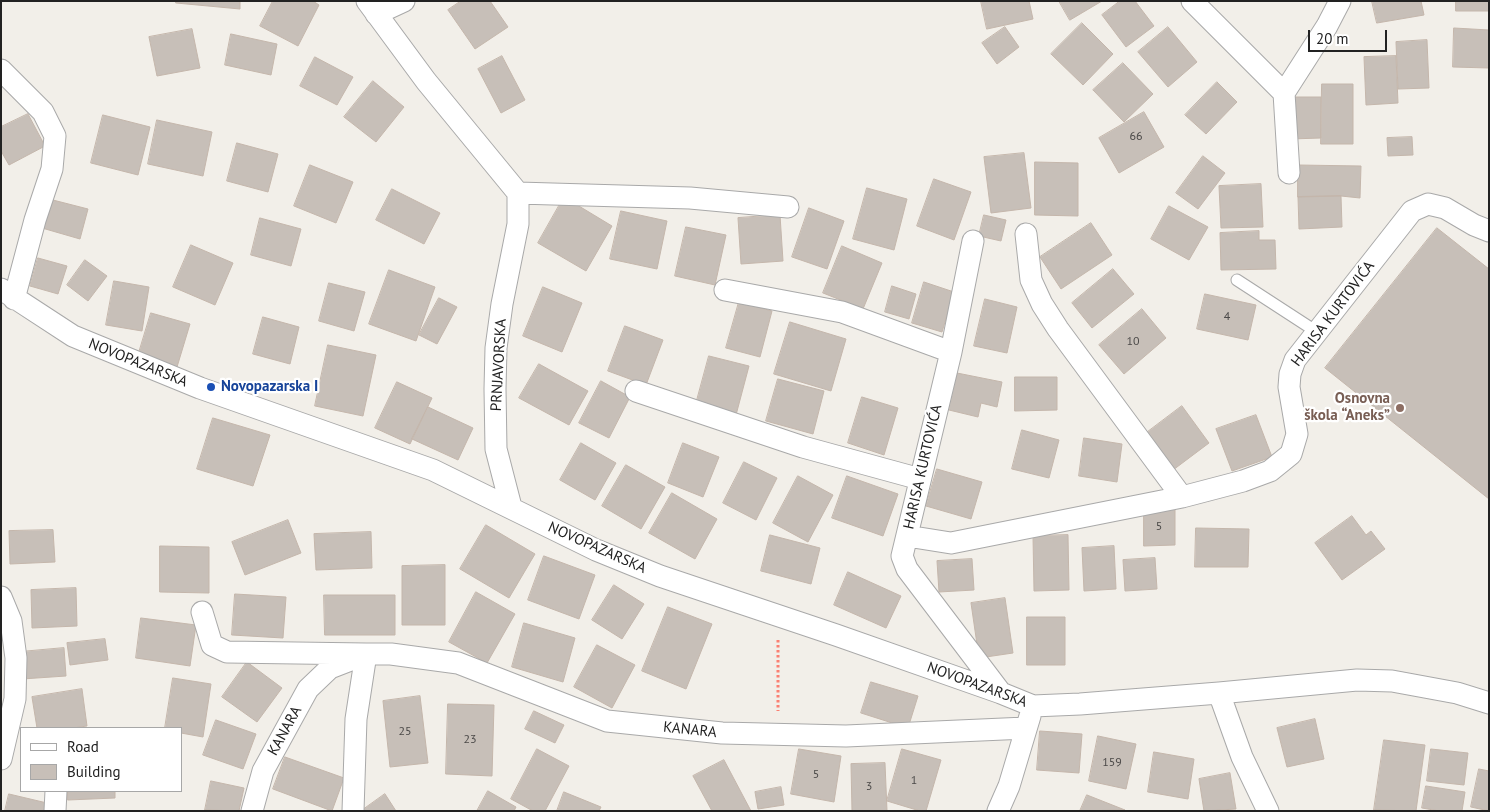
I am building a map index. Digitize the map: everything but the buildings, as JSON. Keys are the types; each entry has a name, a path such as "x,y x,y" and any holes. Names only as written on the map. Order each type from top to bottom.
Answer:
{"street":[{"path":"404,1 372,8 426,81 518,193 690,198 788,206"},
{"path":"1192,1 1284,92"},
{"path":"1289,173 1284,92 1327,26 1340,1"},
{"path":"1,70 43,112 55,136 52,169 8,294"},
{"name":"PRNJAVORSKA","path":"511,507 496,449 496,348 502,304 518,224 518,193"},
{"name":"HARISA KURTOVIĆA","path":"973,241 951,352 907,536 951,543 1182,497 1270,471 1291,454 1297,434 1289,387 1290,374 1295,360 1412,211 1428,204 1445,208 1474,225 1489,231"},
{"path":"1026,234 1031,280 1042,304 1058,329 1182,497"},
{"path":"725,290 842,312 951,352"},
{"name":"NOVOPAZARSKA","path":"8,294 73,336 200,388 433,470 605,554 660,576 1001,693 1033,706 1220,693 1357,680 1392,681 1457,693 1489,703"},
{"path":"636,391 804,446 920,479"},
{"path":"907,536 902,556 907,570 1001,693"},
{"path":"1,597 11,621 16,658 15,699 9,750"},
{"path":"202,612 212,645 227,652 366,654 356,719 353,811"},
{"name":"KANARA","path":"252,811 263,771 308,689 330,668 366,654 391,654 458,663 607,721 722,734 846,736 1026,728"},
{"path":"1220,693 1242,757 1268,811"},
{"path":"998,811 1008,786 1033,706"},
{"path":"56,792 56,811"}],"lane":[{"path":"1236,280 1317,332"}],"path":[{"path":"778,616 778,735"}],"place":[{"name":"Novopazarska I","path":"211,387"},
{"name":"Osnovna škola “Aneks”","path":"1400,408"}]}
